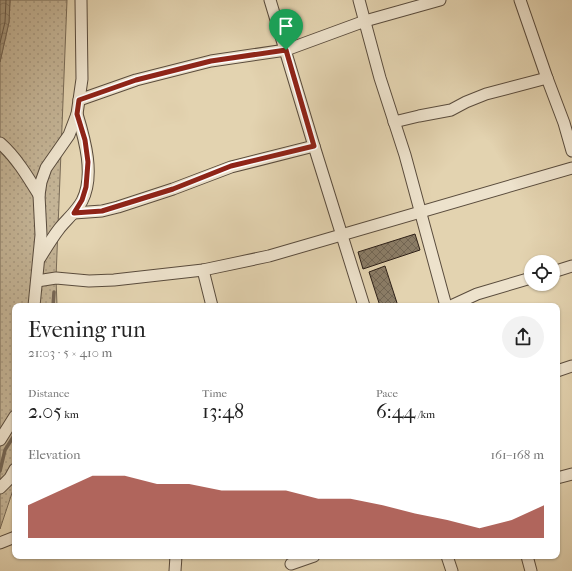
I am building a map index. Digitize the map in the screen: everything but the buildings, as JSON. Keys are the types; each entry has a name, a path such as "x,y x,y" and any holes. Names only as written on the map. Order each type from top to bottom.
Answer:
{"street":[{"path":"34,303 41,235 39,195 41,182 46,168 69,135 77,114 82,79 81,0"},
{"path":"270,0 363,303"},
{"path":"359,0 380,78 405,155 445,303"},
{"path":"79,100 136,80 211,61 286,50 365,21 440,0"},
{"path":"520,0 564,123 572,151"},
{"path":"394,122 451,110 486,94 508,90 547,78"},
{"path":"39,260 58,230 74,213 82,200 86,187 88,162 85,140 77,114"},
{"path":"0,143 6,148 26,174 39,195"},
{"path":"74,213 102,211 173,189 231,166 314,146"},
{"path":"36,281 56,278 88,281 114,280 203,270 269,256 342,236 572,168"},
{"path":"560,270 572,266"},
{"path":"203,270 211,303"},
{"path":"457,303 477,294 524,280"},
{"path":"560,370 572,366"},
{"path":"0,440 12,421"},
{"path":"0,488 12,474"},
{"path":"560,477 572,474"},
{"path":"0,544 12,538"},
{"path":"175,571 176,559"},
{"path":"291,564 305,559"},
{"path":"448,559 452,571"},
{"path":"528,559 531,571"}],"shaded area":[{"path":"10,0 67,0 56,278 57,303 12,303 12,493 0,529 0,62 9,22"}],"water":[{"path":"0,0 10,0 9,22 0,62"}],"waterway":[{"path":"53,303 54,292"},
{"path":"0,471 5,450 12,439"}],"route":[{"path":"286,50 314,146 231,166 173,189 118,207 102,211 74,213 82,200 86,187 88,162 85,140 77,114 79,100 136,80 211,61 286,50"}]}
